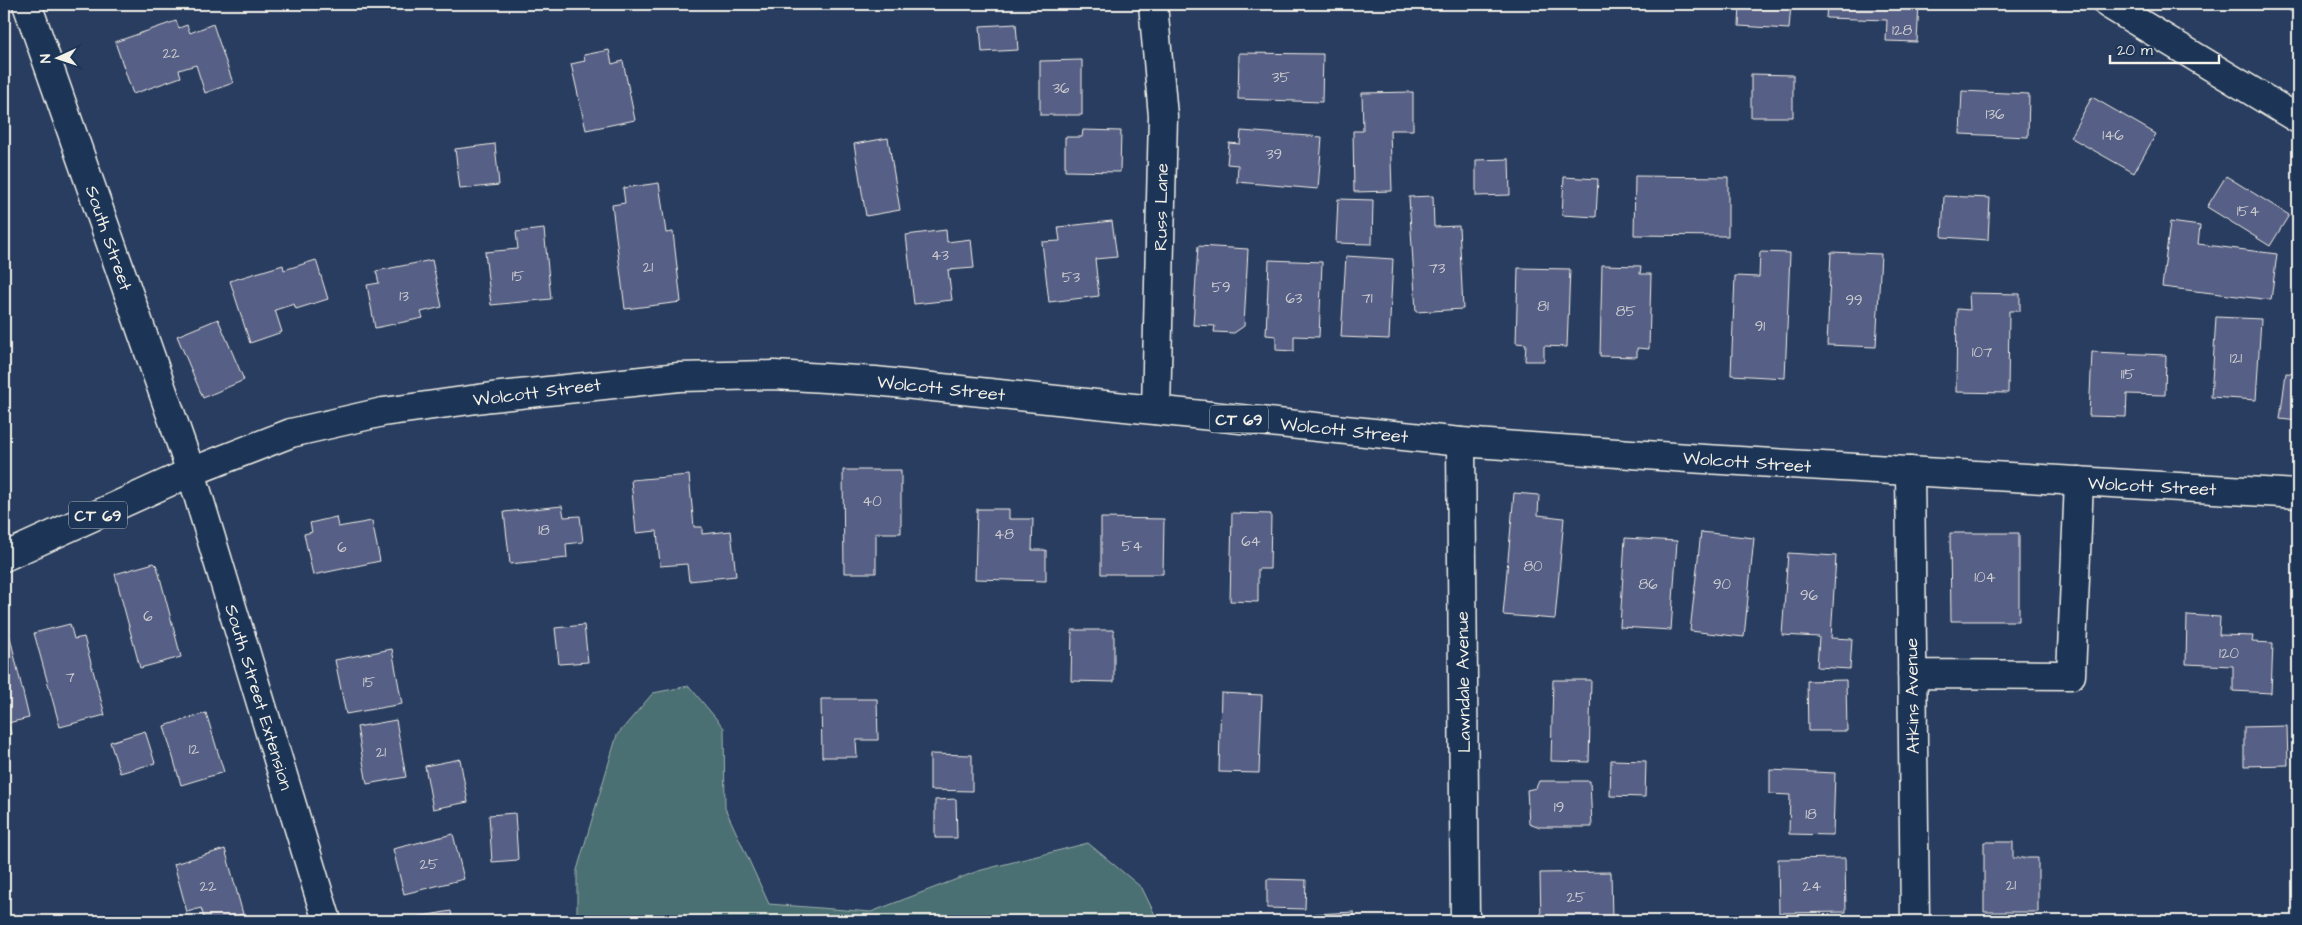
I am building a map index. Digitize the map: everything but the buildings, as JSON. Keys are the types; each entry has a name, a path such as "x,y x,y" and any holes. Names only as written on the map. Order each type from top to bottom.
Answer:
{"main road":[{"name":"South Street","path":"27,4 192,472"},
{"name":"Russ Lane","path":"1153,4 1163,116 1156,410"},
{"path":"2108,4 2298,119"},
{"name":"Wolcott Street","path":"192,472 291,433 383,412 501,396 679,377 774,375 875,381 1461,442 2298,494"},
{"name":"Lawndale Avenue","path":"1461,442 1465,921"},
{"name":"Atkins Avenue","path":"1910,471 1915,921"},
{"name":"CT 69","path":"4,557 192,472"},
{"name":"South Street Extension","path":"192,472 327,921"},
{"path":"1912,674 2071,675 2079,481"}],"green space":[{"path":"689,686 724,728 725,808 769,904 871,912 978,871 1088,843 1142,888 1158,921 577,921 577,870 617,735 653,693"}]}
